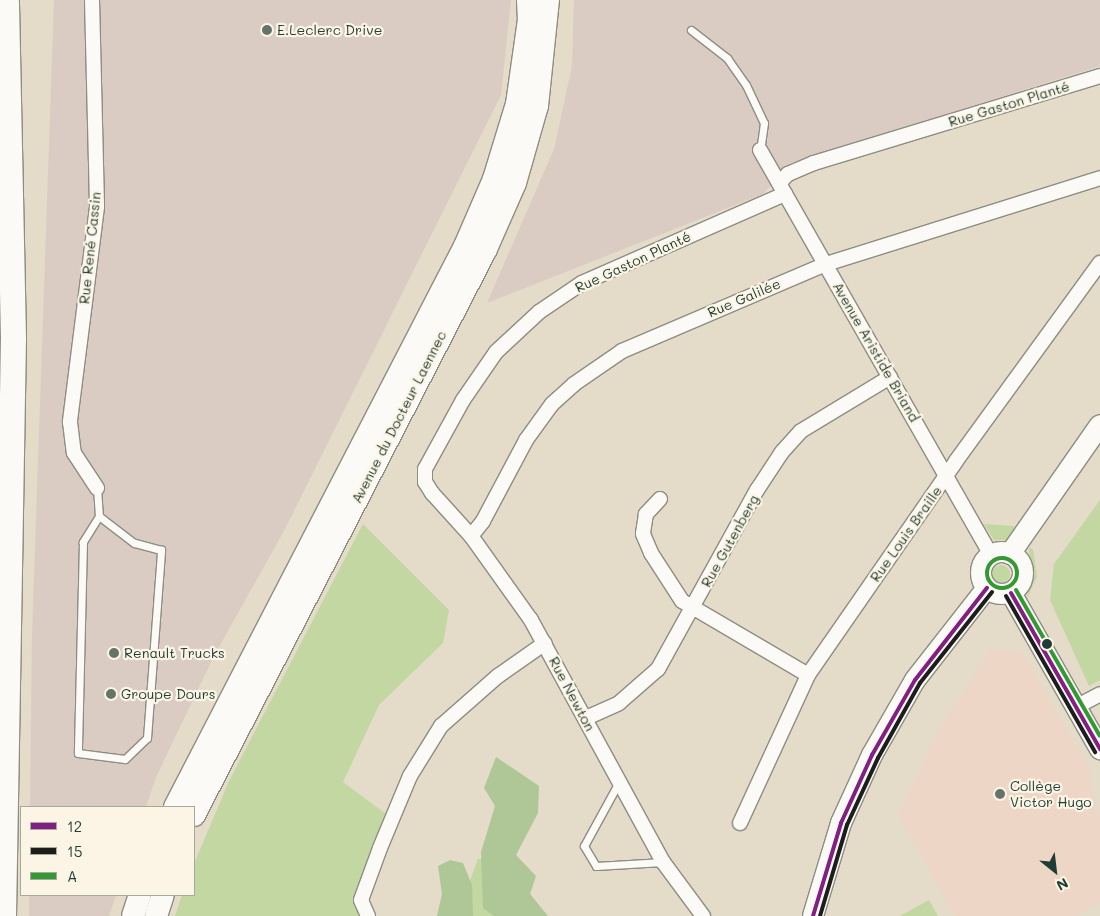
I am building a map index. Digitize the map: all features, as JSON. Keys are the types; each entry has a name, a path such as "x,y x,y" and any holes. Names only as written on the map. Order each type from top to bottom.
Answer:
{"highway":[{"path":"3,916 13,338 6,0"}],"main road":[{"name":"Avenue du Docteur Laennec","path":"176,806 465,246 494,179 517,104 529,20 528,0"},
{"name":"Avenue du Docteur Laennec","path":"195,813 485,251 515,183 537,106 548,0"},
{"path":"1000,554 1020,563 1023,576 1011,592 1001,594 986,588 980,571 1000,554 1100,425"},
{"path":"813,916 842,823 872,755 915,680 986,588"},
{"path":"1011,592 1100,749"},
{"path":"133,916 140,896"},
{"path":"156,916 163,896"}],"street":[{"name":"Rue René Cassin","path":"92,0 97,206 70,422 74,453 98,488"},
{"name":"Rue Gaston Planté","path":"425,482 425,469 432,455 463,400 496,352 539,312 582,283 782,189 788,174 814,164 1100,76"},
{"name":"Avenue Aristide Briand","path":"760,150 946,476 1000,554"},
{"name":"Rue Galilée","path":"471,536 483,521 526,440 552,404 596,367 649,338 826,264 1100,178"},
{"name":"Rue Louis Braille","path":"740,823 808,675 946,476 1100,263"},
{"name":"Rue Gutenberg","path":"586,718 619,703 652,675 693,608 757,490 782,452 801,431 890,377"},
{"name":"Rue Newton","path":"425,482 471,536 545,643 663,862 703,916"},
{"path":"660,499 646,514 643,534 646,544 677,595 693,608 808,675"},
{"path":"368,916 361,900 380,848 410,776 441,726 498,676 545,643"},
{"path":"1076,707 1100,694"}],"lane":[{"path":"691,30 727,58 746,85 764,123 760,150"},
{"path":"98,488 99,516 83,542 78,753 125,759 147,738 161,550 134,543 99,516"},
{"path":"619,782 584,846 596,866 663,862"}],"shaded area":[{"path":"54,0 511,0 501,95 285,529 214,656 156,777 146,806 30,806 32,634"},
{"path":"574,0 1100,0 1100,66 791,163 763,194 487,303 554,149 572,66"},
{"name":"Collège Victor Hugo","path":"991,649 1022,652 1092,773 1089,774 1096,816 1100,815 1100,902 1076,916 955,916 898,814 942,725"},
{"path":"29,896 116,896 109,916 29,916"}],"green space":[{"path":"1100,500 1100,680 1089,686 1050,600 1054,564"},
{"path":"363,524 449,610 443,643 379,705 343,782 398,823 358,916 175,916 182,896 195,896 195,862 229,781"},
{"path":"984,524 1013,526 1017,529 1009,540 994,540"},
{"path":"1029,548 1033,549 1037,577 1027,598 1031,575"},
{"path":"997,565 1005,565 1010,570 1008,581 997,583 992,578 992,570"},
{"path":"496,757 539,786 538,813 516,855 536,876 530,894 548,916 494,916 483,908 481,852 495,806 484,788"},
{"path":"478,859 511,861 543,916 457,916"},
{"path":"450,860 463,863 472,885 473,916 437,916 442,894 438,866"},
{"path":"929,900 938,916 900,916"}],"transit line":[{"name":"A","path":"1002,558 1008,559 1016,567 1017,573 1016,579 1008,587 1002,588 996,587 988,579 987,573 988,567 996,559 1002,558"},
{"name":"12","path":"813,916 841,823 872,755 915,680 987,588"},
{"name":"A","path":"1016,590 1100,736"},
{"name":"15","path":"820,916 847,825 878,758 920,683 992,592"},
{"name":"12","path":"1011,593 1100,749"},
{"name":"15","path":"1006,596 1095,752"}],"place":[{"name":"E.Leclerc Drive","path":"267,30"},
{"name":"Renault Trucks","path":"114,653"},
{"name":"Groupe Dours","path":"111,694"},
{"name":"Collège Victor Hugo","path":"1000,794"}]}
